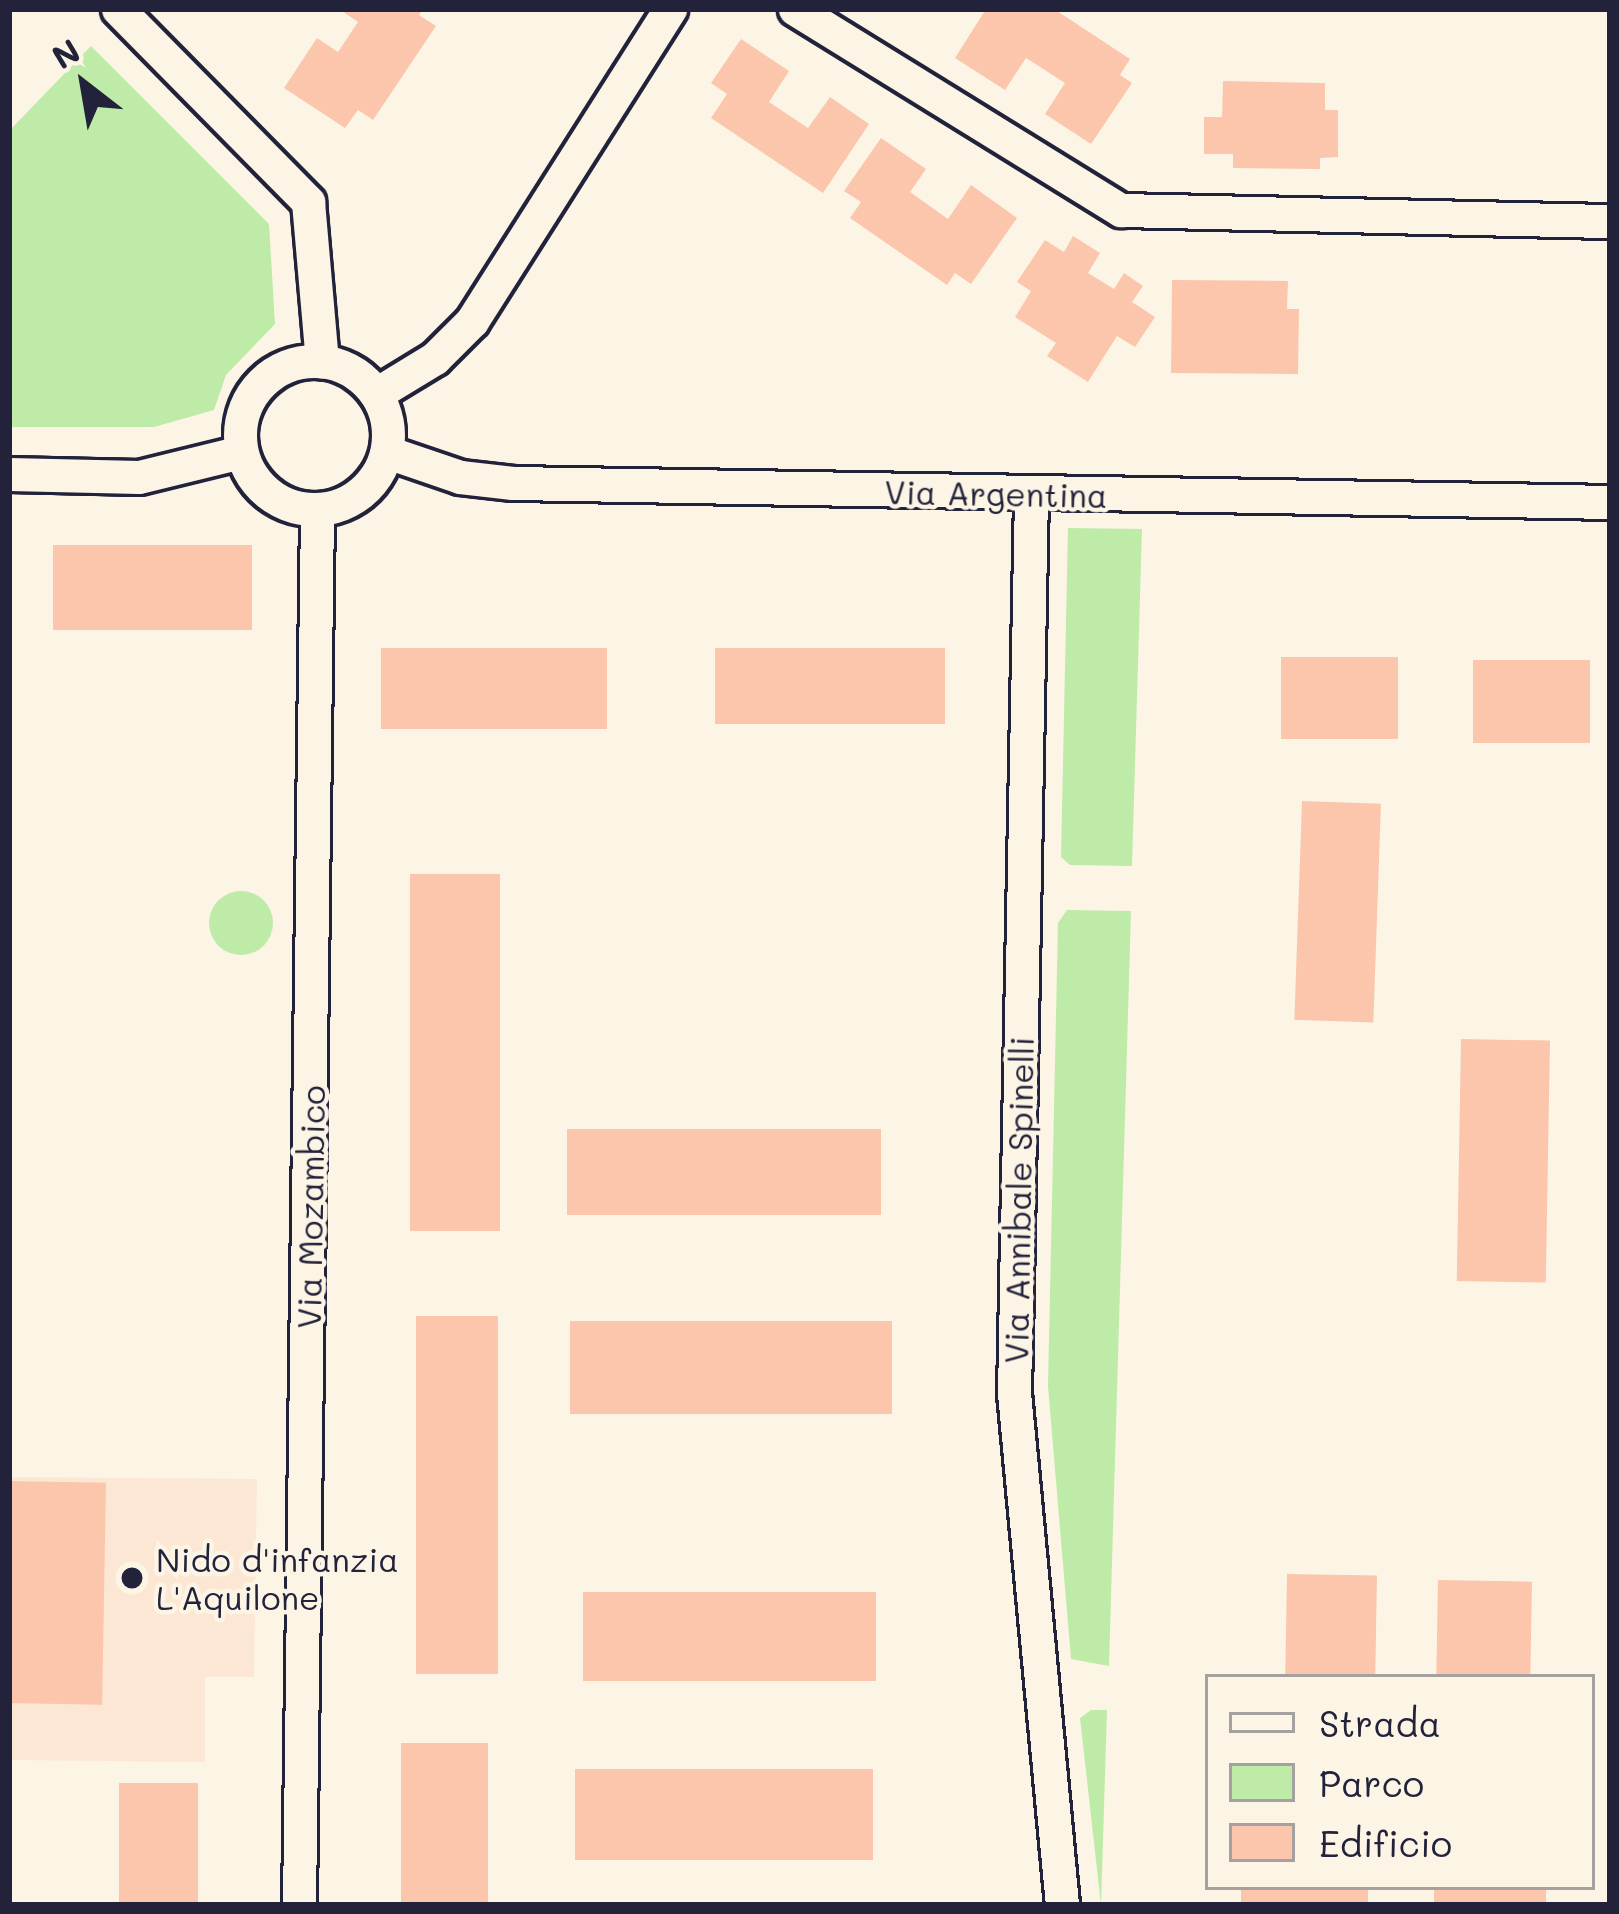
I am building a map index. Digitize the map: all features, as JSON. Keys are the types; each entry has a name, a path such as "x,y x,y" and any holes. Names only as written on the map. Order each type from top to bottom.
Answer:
{"street":[{"path":"118,9 308,202 322,361"},
{"path":"376,394 435,358 472,321 670,9"},
{"path":"795,9 1120,210 1610,221"},
{"path":"322,361 362,377 376,394 387,452 361,492 317,509 277,500 241,452 245,406 258,386 298,362 322,361"},
{"path":"9,474 140,478 241,452"},
{"name":"Via Argentina","path":"387,452 445,473 513,483 1610,502"},
{"name":"Via Annibale Spinelli","path":"1031,494 1014,1393 1062,1905"},
{"name":"Via Mozambico","path":"299,1905 317,509"}],"shaded area":[{"name":"Nido d'infanzia L'Aquilone","path":"9,1477 257,1479 254,1677 205,1677 205,1762 9,1760"}],"green space":[{"path":"91,46 269,224 275,324 226,375 214,410 154,427 9,427 9,131"},
{"path":"1068,528 1142,529 1132,866 1070,865 1061,857"},
{"path":"241,891 264,900 273,923 264,946 241,955 218,946 209,923 218,900"},
{"path":"1067,910 1131,911 1109,1666 1071,1659 1048,1386 1058,923"},
{"path":"1091,1710 1107,1710 1101,1905 1080,1718"}],"building":[{"path":"339,9 423,9 419,15 436,26 373,120 358,110 345,128 284,88 317,38 338,52 358,22"},
{"path":"986,9 1054,9 1130,59 1120,75 1132,83 1091,144 1045,114 1065,83 1026,58 1005,90 955,58"},
{"path":"741,39 789,71 769,102 808,128 830,97 869,124 823,193 711,118 727,94 711,83"},
{"path":"1223,81 1325,83 1325,110 1338,110 1338,157 1320,158 1320,169 1233,168 1233,154 1204,154 1204,117 1222,117"},
{"path":"881,138 926,169 910,192 948,219 971,185 1017,218 971,284 955,273 947,285 850,218 861,202 844,191"},
{"path":"1073,236 1100,253 1088,273 1114,289 1124,273 1143,286 1132,302 1155,317 1135,347 1117,336 1088,382 1047,356 1056,343 1015,317 1031,291 1017,282 1045,240 1064,252"},
{"path":"1172,280 1288,281 1287,309 1299,309 1298,374 1171,373"},
{"path":"53,545 252,545 252,630 53,630"},
{"path":"381,648 607,648 607,729 381,729"},
{"path":"715,648 945,648 945,724 715,724"},
{"path":"1281,657 1398,657 1398,739 1281,739"},
{"path":"1473,660 1590,660 1590,743 1473,743"},
{"path":"1302,801 1381,804 1373,1023 1294,1020"},
{"path":"410,874 500,874 500,1231 410,1231"},
{"path":"1461,1039 1550,1041 1546,1283 1457,1281"},
{"path":"567,1129 881,1129 881,1215 567,1215"},
{"path":"416,1316 498,1316 498,1674 416,1674"},
{"path":"570,1321 892,1321 892,1414 570,1414"},
{"path":"9,1481 106,1483 102,1705 9,1703"},
{"path":"1287,1574 1377,1576 1375,1674 1285,1674"},
{"path":"1438,1580 1532,1582 1530,1674 1436,1674"},
{"path":"583,1592 876,1592 876,1681 583,1681"},
{"path":"401,1743 488,1743 488,1905 401,1905"},
{"path":"575,1769 873,1769 873,1860 575,1860"},
{"path":"119,1783 198,1783 198,1905 119,1905"},
{"path":"1241,1890 1368,1890 1368,1905 1241,1905"},
{"path":"1434,1890 1546,1890 1546,1905 1434,1905"}],"place":[{"name":"Nido d'infanzia L'Aquilone","path":"132,1578"}]}
